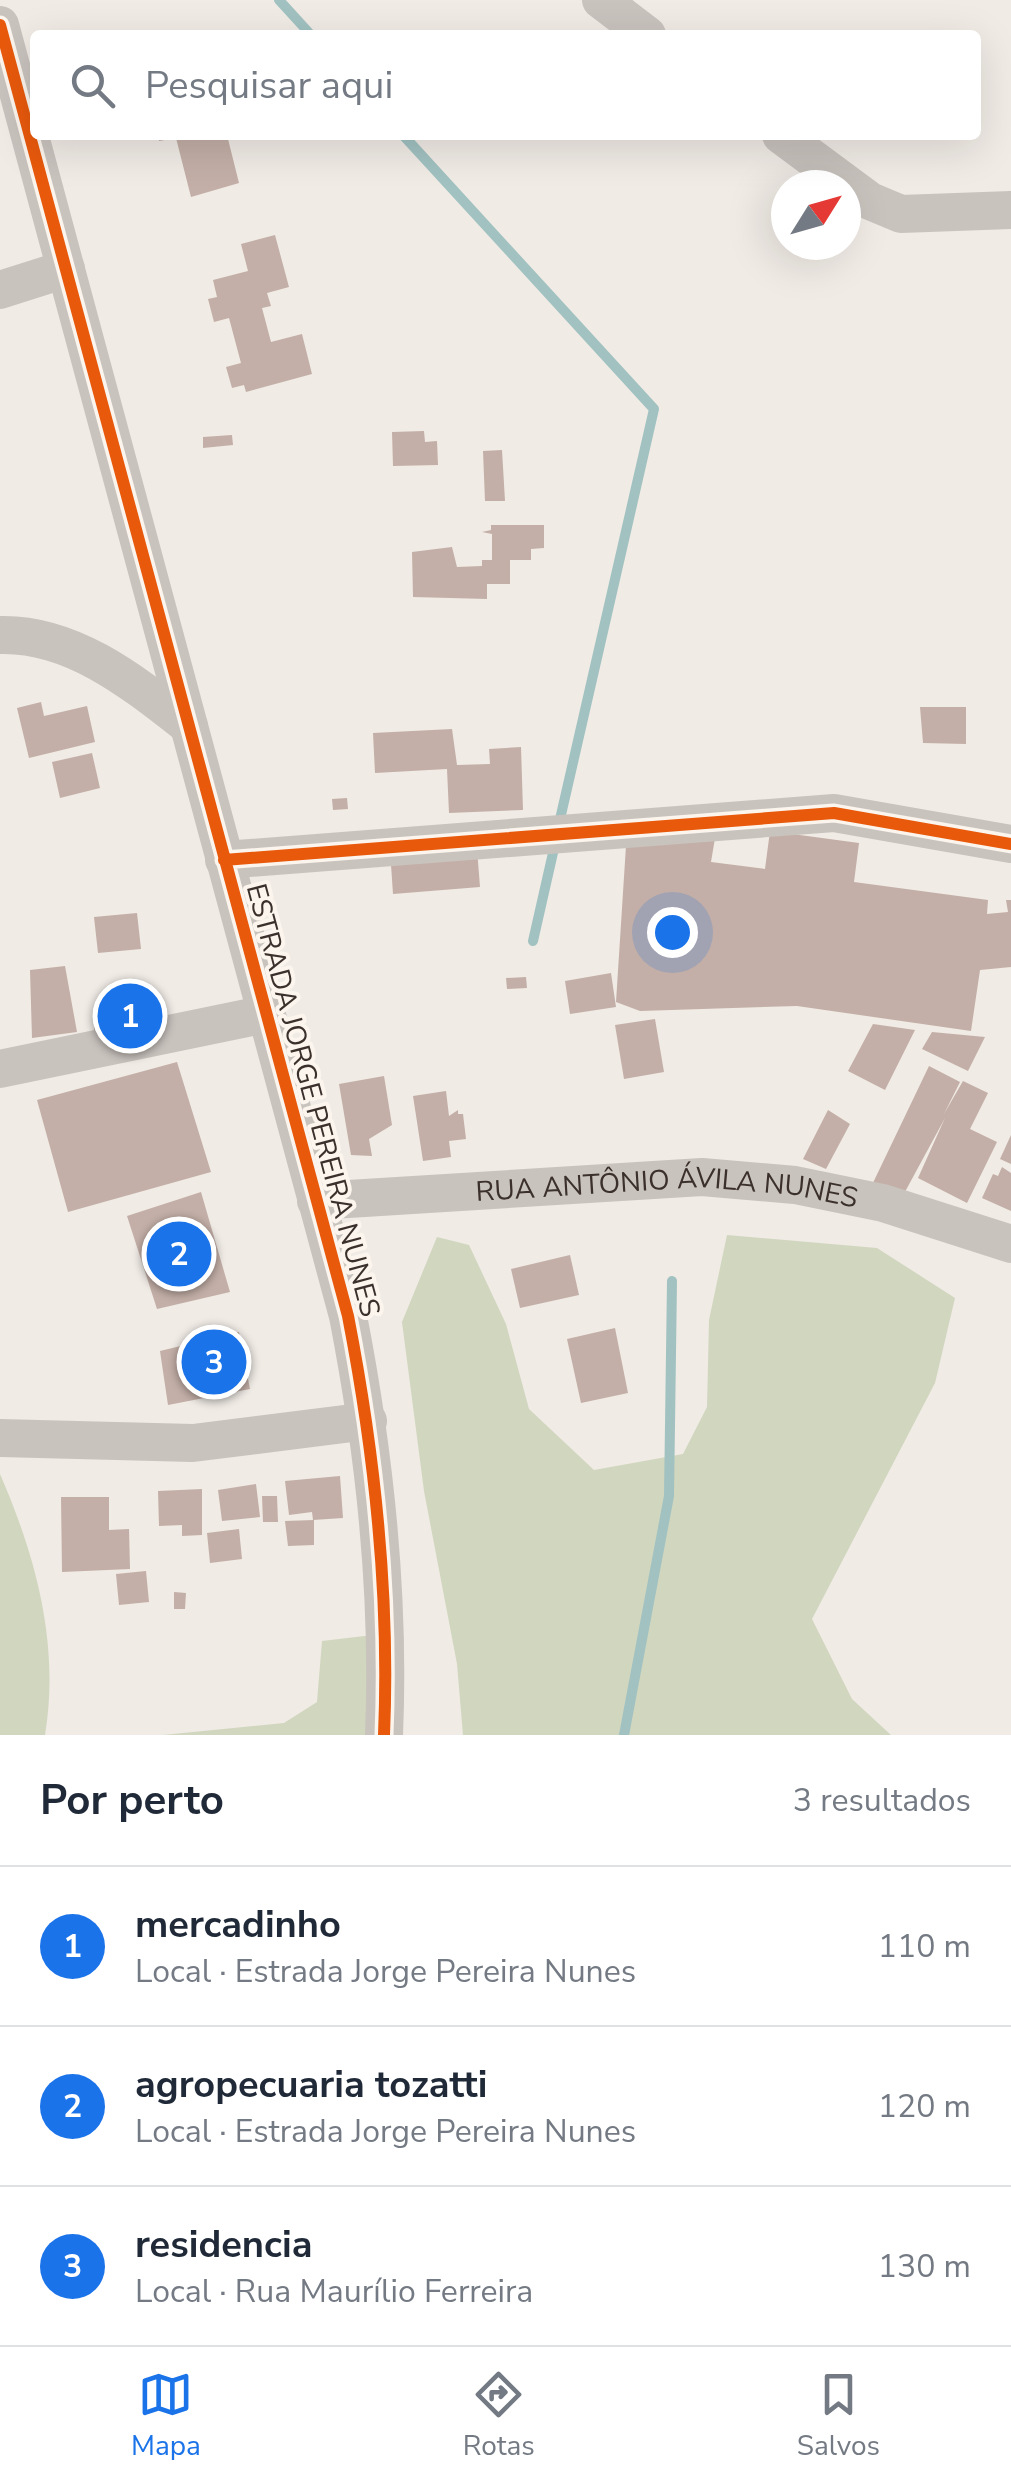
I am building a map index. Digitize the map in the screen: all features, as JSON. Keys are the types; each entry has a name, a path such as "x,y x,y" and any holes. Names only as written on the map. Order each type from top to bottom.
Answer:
{"street":[{"path":"600,0 641,30"},
{"name":"ESTRADA JORGE PEREIRA NUNES","path":"0,26 16,146 66,269 348,1316 368,1421 388,1639 384,1735"},
{"path":"788,140 870,201 901,214 1011,210"},
{"path":"0,290 66,269"},
{"path":"0,635 21,634 74,649 130,680 189,726"},
{"path":"224,860 834,813 1011,844"},
{"path":"0,1069 266,1014"},
{"name":"RUA ANTÔNIO ÁVILA NUNES","path":"316,1201 702,1178 795,1185 883,1203 1011,1244"},
{"path":"0,1438 192,1443 368,1421"}],"green space":[{"path":"727,1235 877,1248 955,1298 935,1383 812,1619 852,1699 891,1735 463,1735 457,1664 424,1491 402,1322 437,1237 469,1245 506,1324 529,1409 594,1470 683,1454 707,1407 709,1320"},
{"path":"0,1474 24,1537 42,1602 49,1668 45,1735 0,1735"},
{"path":"373,1635 373,1735 163,1735 284,1723 317,1702 322,1641"}],"building":[{"path":"177,140 228,140 239,183 191,197"},
{"path":"275,235 289,287 267,293 271,306 262,308 271,342 302,334 312,374 246,392 244,385 232,388 226,367 241,363 229,318 214,322 208,299 217,297 213,280 248,271 241,244"},
{"path":"424,431 425,442 437,441 438,465 393,466 392,432"},
{"path":"232,435 233,445 203,448 203,437"},
{"path":"502,450 505,501 485,501 483,451"},
{"path":"491,525 544,525 544,548 531,549 531,560 510,560 510,584 487,584 487,599 413,597 412,552 452,547 457,567 482,566 482,560 492,560 492,534 482,532 491,530"},
{"path":"41,702 44,716 87,706 95,742 29,758 17,708"},
{"path":"920,707 966,707 966,744 923,743"},
{"path":"452,729 457,765 490,764 489,749 521,747 523,810 449,813 447,769 375,773 373,733"},
{"path":"92,753 100,788 60,798 52,762"},
{"path":"347,798 348,809 333,810 332,799"},
{"path":"627,830 715,838 711,862 765,869 770,831 859,843 854,882 988,900 987,914 1008,912 1006,900 1011,900 1011,967 980,970 971,1031 797,1006 640,1011 616,1002"},
{"path":"477,849 480,887 393,894 390,850"},
{"path":"137,913 141,949 98,953 94,917"},
{"path":"65,966 77,1032 32,1038 30,970"},
{"path":"611,973 616,1007 570,1014 565,981"},
{"path":"526,977 527,988 507,989 506,978"},
{"path":"160,1006 160,1024 94,1036 94,1027 101,1026 100,1008"},
{"path":"655,1019 664,1072 624,1079 615,1025"},
{"path":"873,1024 915,1030 885,1090 848,1071"},
{"path":"932,1032 985,1037 968,1071 922,1049"},
{"path":"177,1062 211,1172 68,1212 37,1100"},
{"path":"929,1066 960,1082 944,1114 963,1081 988,1093 970,1129 997,1142 967,1203 918,1178 945,1118 900,1201 871,1187"},
{"path":"384,1076 392,1125 369,1139 372,1156 351,1155 339,1084"},
{"path":"446,1091 449,1116 458,1110 458,1114 463,1114 466,1139 449,1141 451,1157 423,1161 413,1096"},
{"path":"828,1110 850,1124 826,1169 803,1159"},
{"path":"1011,1135 1011,1164 1000,1159"},
{"path":"1002,1167 1011,1173 1011,1211 982,1198 993,1174 998,1176"},
{"path":"201,1192 230,1292 157,1309 127,1216"},
{"path":"570,1255 579,1295 520,1308 511,1269"},
{"path":"615,1328 628,1393 581,1403 567,1339"},
{"path":"239,1332 250,1389 168,1405 160,1351"},
{"path":"340,1476 343,1518 313,1520 312,1512 289,1515 285,1481"},
{"path":"256,1484 260,1517 222,1521 218,1490"},
{"path":"202,1489 202,1535 182,1536 182,1525 159,1526 158,1491"},
{"path":"262,1496 277,1496 278,1522 263,1522"},
{"path":"61,1497 109,1497 109,1530 129,1529 130,1569 62,1572"},
{"path":"314,1520 314,1545 288,1546 285,1521"},
{"path":"239,1529 242,1559 210,1563 207,1533"},
{"path":"146,1571 149,1602 119,1605 116,1574"},
{"path":"174,1592 186,1593 185,1609 174,1609"}],"waterway":[{"path":"279,0 306,30"},
{"path":"408,140 654,409 558,828"},
{"path":"533,941 555,844"},
{"path":"624,1735 669,1496 672,1281"}],"cycle path":[{"path":"0,25 30,136"},
{"path":"31,140 348,1316 366,1420 378,1525 385,1630 384,1735"},
{"path":"224,860 834,813 1011,844"}],"place":[{"name":"mercadinho","path":"130,1016"},
{"name":"agropecuaria tozatti","path":"179,1254"},
{"name":"residencia","path":"214,1362"}]}
